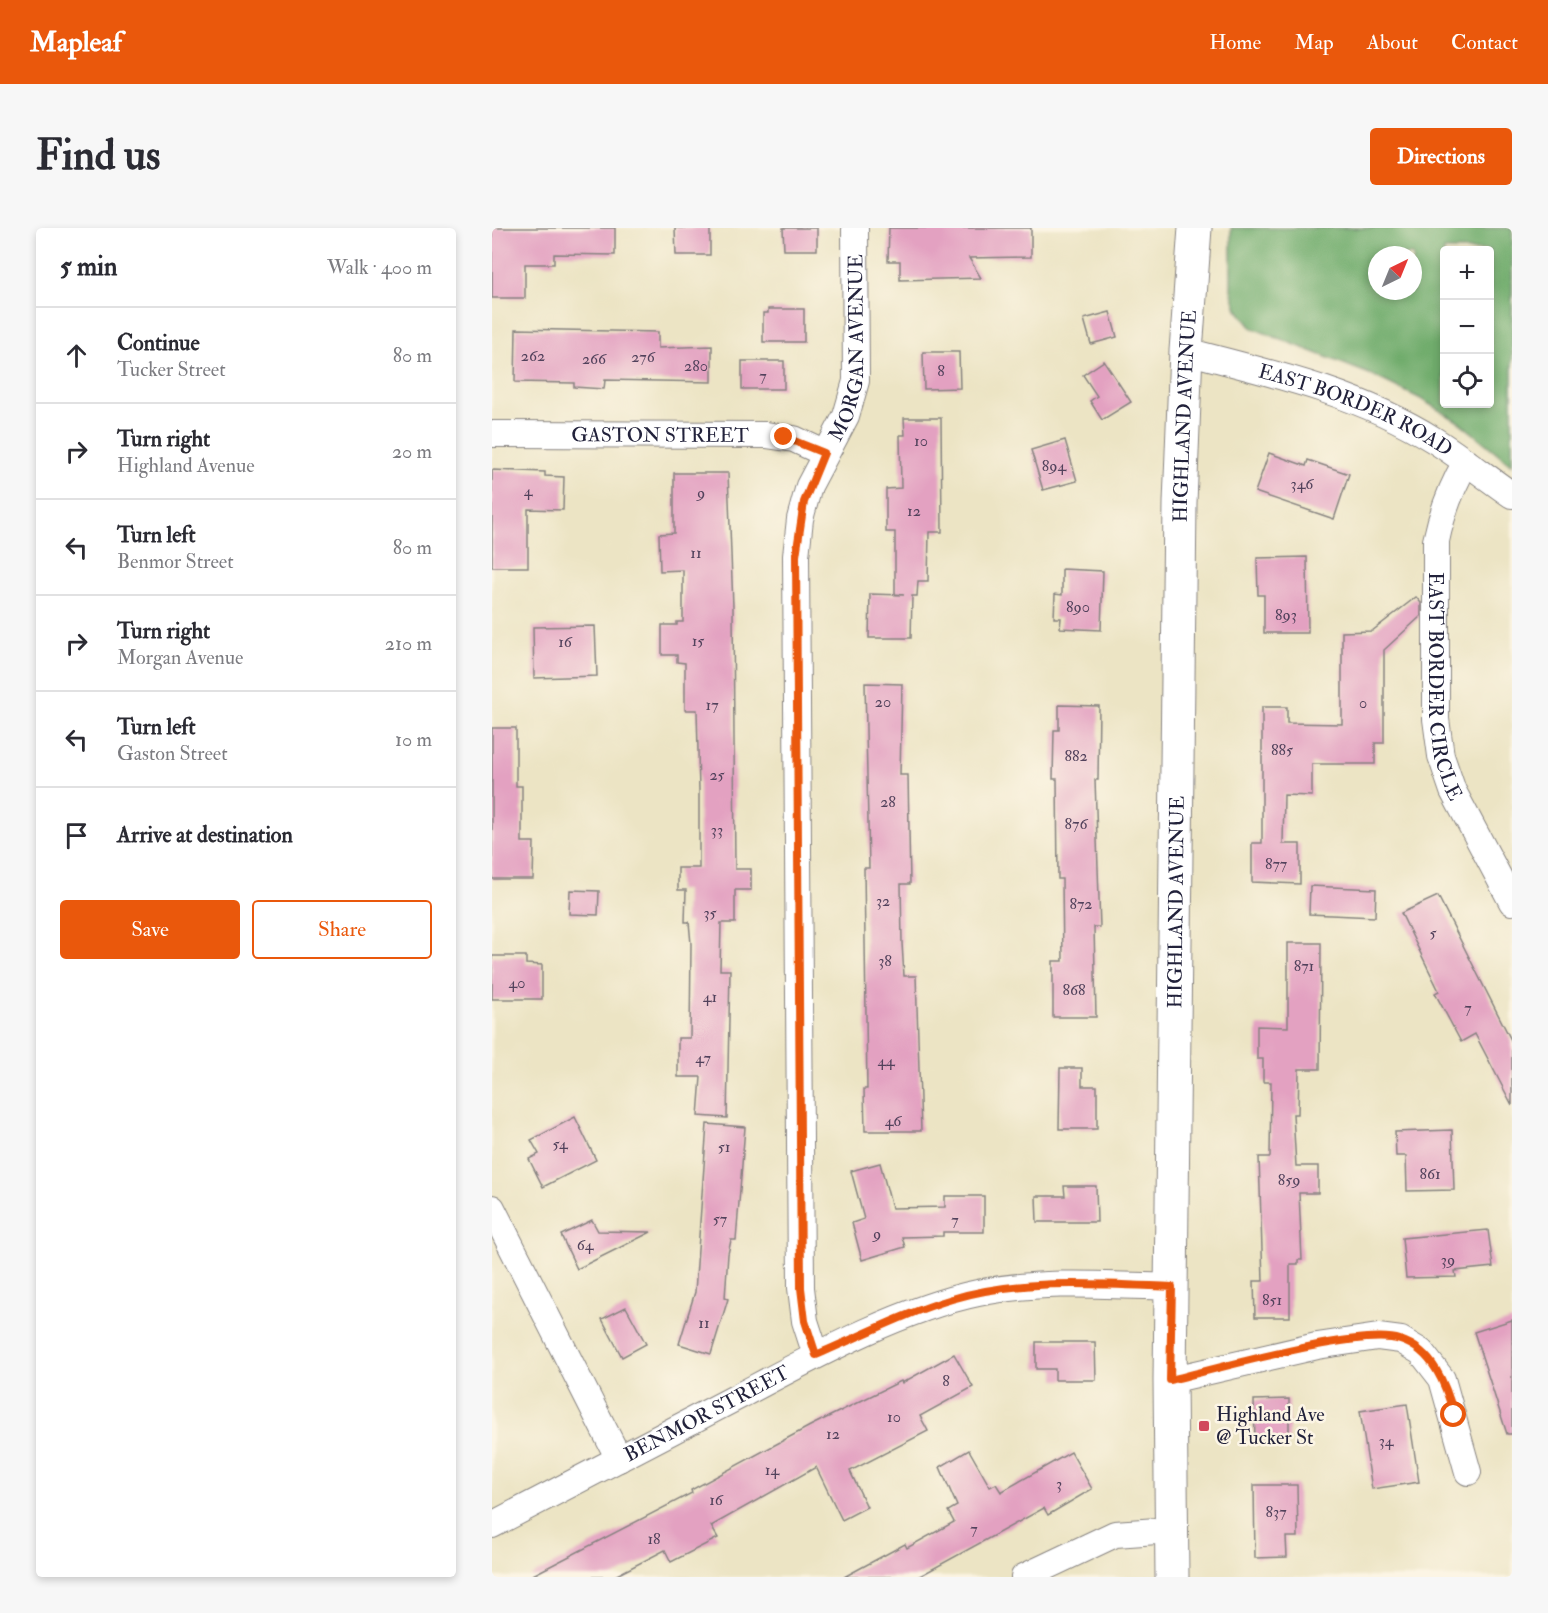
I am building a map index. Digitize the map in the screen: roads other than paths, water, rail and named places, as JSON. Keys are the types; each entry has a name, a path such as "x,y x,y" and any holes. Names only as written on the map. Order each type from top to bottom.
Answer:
{"main road":[{"name":"HIGHLAND AVENUE","path":"1172,1577 1170,1380 1180,503 1186,351 1195,228"}],"street":[{"name":"MORGAN AVENUE","path":"816,1355 805,1321 801,1288 796,556 804,502 824,453 846,416 856,381 855,228"},
{"name":"EAST BORDER ROAD","path":"1186,351 1330,391 1396,419 1433,440 1512,495"},
{"name":"GASTON STREET","path":"492,434 766,435 794,440 824,453"},
{"name":"EAST BORDER CIRCLE","path":"1466,462 1442,511 1436,541 1438,737 1453,791 1512,902"},
{"path":"492,1208 619,1460"},
{"name":"BENMOR STREET","path":"492,1525 816,1355 917,1311 979,1293 1052,1284 1172,1287"},
{"path":"1170,1380 1317,1346 1378,1337 1401,1340 1421,1352 1442,1380 1468,1472"},
{"path":"1024,1577 1115,1534 1172,1530"}],"place":[{"name":"Highland Ave @ Tucker St","path":"1204,1426"}]}
